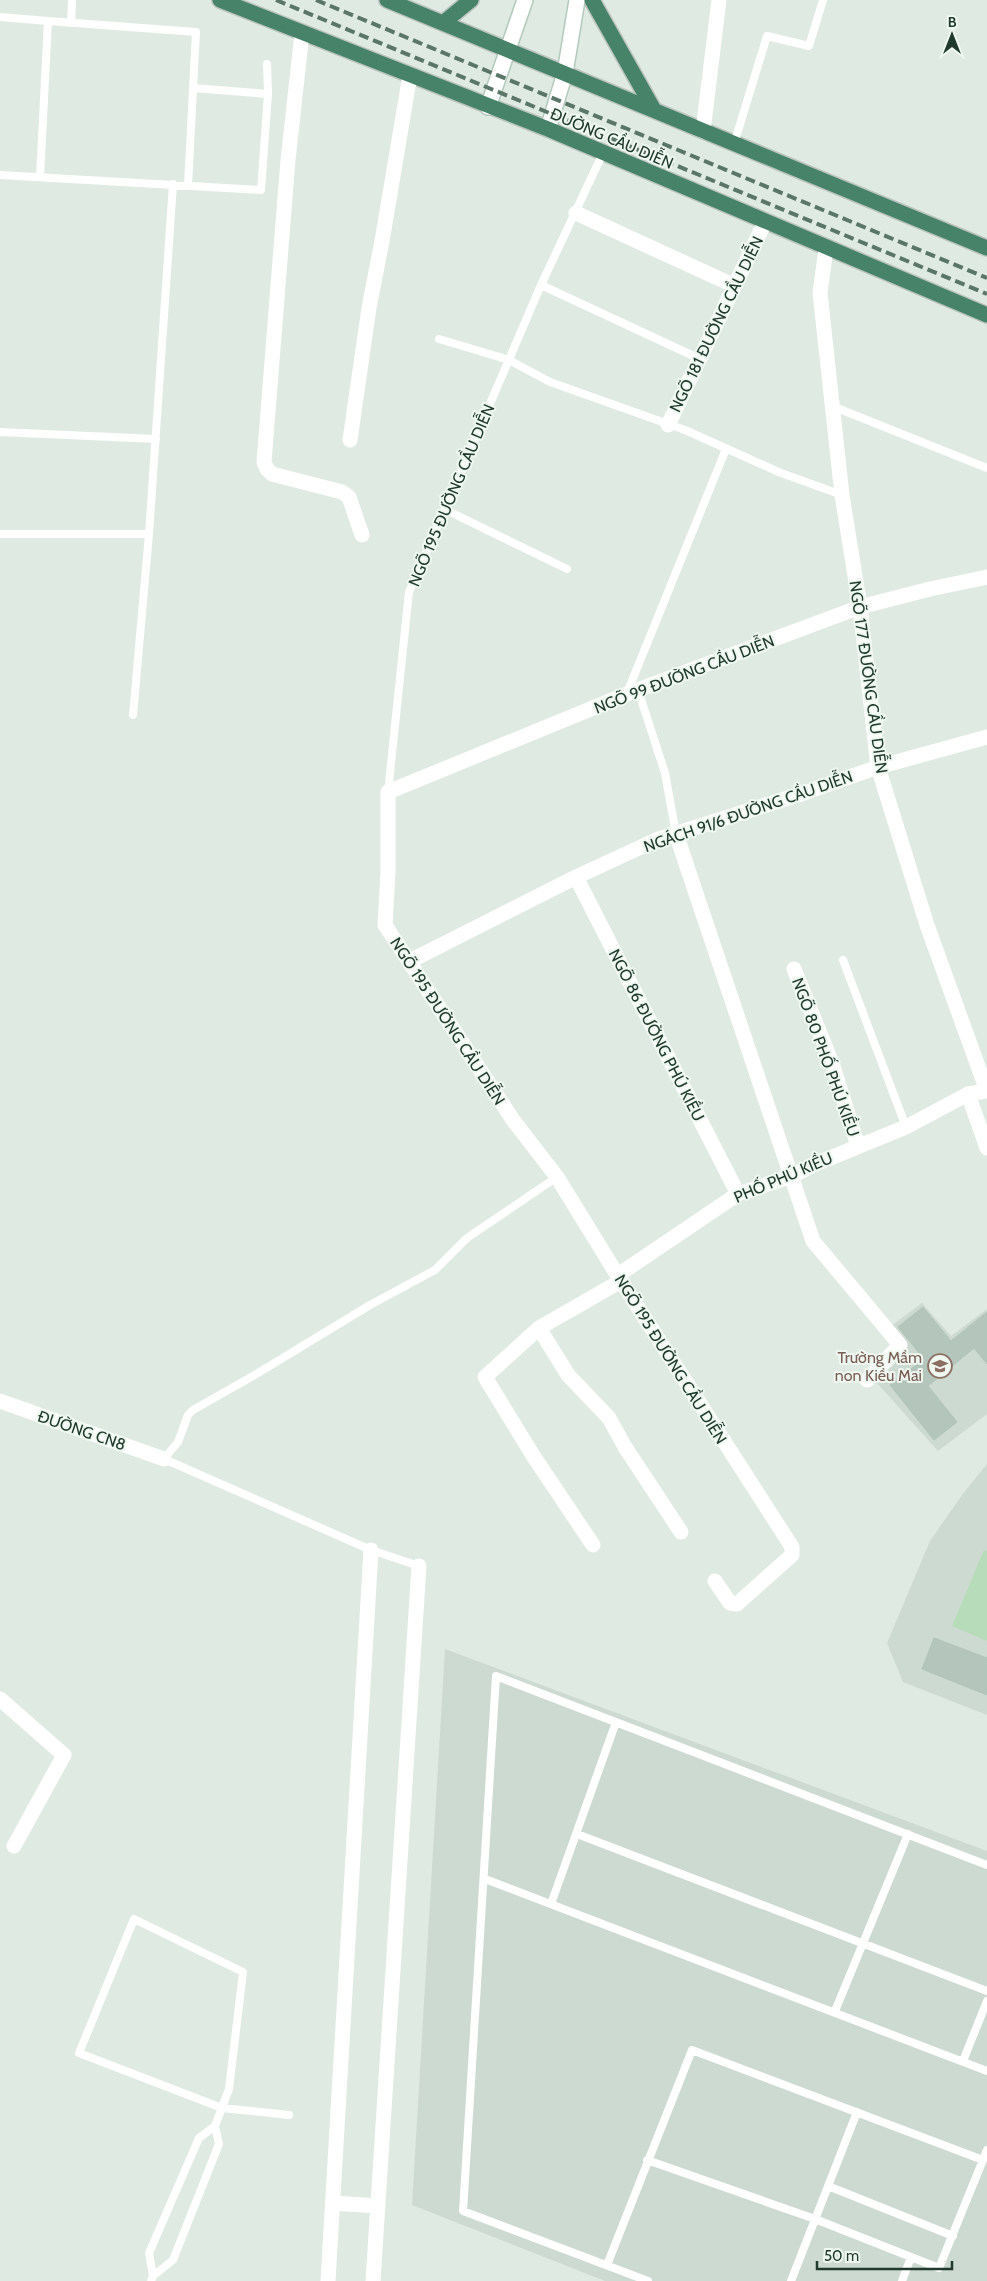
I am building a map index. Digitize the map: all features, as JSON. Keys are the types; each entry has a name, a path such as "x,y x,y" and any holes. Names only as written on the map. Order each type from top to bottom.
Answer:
{"highway":[{"name":"ĐƯỜNG CẦU DIỄN","path":"220,0 548,130 826,249 987,315"},
{"path":"387,0 987,248"},
{"path":"443,23 471,0"},
{"path":"592,0 654,110"}],"street":[{"path":"488,107 525,0"},
{"path":"548,130 565,73 578,0"},
{"path":"703,131 719,0"},
{"path":"302,33 288,160 264,462 267,470 272,474 342,492 349,496 362,535"},
{"path":"350,440 369,308 410,75"},
{"path":"576,213 736,286"},
{"name":"NGÕ 181 ĐƯỜNG CẦU DIỄN","path":"668,425 701,360 765,222"},
{"name":"NGÕ 177 ĐƯỜNG CẦU DIỄN","path":"826,249 820,293 842,495 860,607 878,766 927,925 987,1091"},
{"name":"NGÕ 99 ĐƯỜNG CẦU DIỄN","path":"388,792 632,692 860,607 930,588 987,577"},
{"name":"NGÁCH 91/6 ĐƯỜNG CẦU DIỄN","path":"410,961 576,877 656,840 804,793 878,766 987,737"},
{"name":"NGÕ 195 ĐƯỜNG CẦU DIỄN","path":"388,792 388,872 385,925 513,1120 557,1177 792,1547 792,1555 737,1604 730,1603 714,1581"},
{"path":"676,834 813,1241 900,1345 866,1380"},
{"name":"NGÕ 86 ĐƯỜNG PHÚ KIỀU","path":"576,877 738,1194"},
{"name":"NGÕ 80 PHỐ PHÚ KIỀU","path":"794,969 832,1063 858,1146"},
{"name":"PHỐ PHÚ KIỀU","path":"593,1545 534,1457 485,1377 539,1328 620,1278 738,1194 792,1176 906,1127 968,1094 987,1091"},
{"path":"968,1094 987,1148"},
{"path":"539,1328 568,1375 609,1418 625,1447 681,1532"},
{"name":"ĐƯỜNG CN8","path":"0,1401 164,1459"},
{"path":"328,2281 371,1550"},
{"path":"373,2281 419,1566"},
{"path":"0,1699 64,1755 14,1846"},
{"path":"333,2203 378,2206"}],"lane":[{"path":"71,23 72,0"},
{"path":"734,144 767,36 809,46 823,0"},
{"path":"0,17 196,32 188,185"},
{"path":"40,177 48,21"},
{"path":"0,175 261,190 268,94 267,64"},
{"path":"193,88 268,94"},
{"name":"NGÕ 195 ĐƯỜNG CẦU DIỄN","path":"388,792 409,592 446,510 541,285 603,153"},
{"path":"133,715 149,534 173,184"},
{"path":"541,285 701,360"},
{"path":"439,339 509,360 550,382 668,425 781,473 842,495"},
{"path":"832,406 987,468"},
{"path":"0,432 156,439"},
{"path":"676,834 665,773 632,692 726,449"},
{"path":"446,510 568,569"},
{"path":"0,534 149,534"},
{"path":"842,960 906,1127"},
{"path":"419,1566 371,1550 164,1459 178,1442 188,1415 193,1410 261,1372 370,1304 435,1270 467,1238 557,1177"},
{"path":"648,2281 463,2211 485,1879 496,1676 987,1865"},
{"path":"551,1904 616,1722"},
{"path":"577,1834 987,1990"},
{"path":"835,2011 908,1834"},
{"path":"485,1879 835,2011 987,2071"},
{"path":"152,2278 149,2253 199,2138 215,2126 222,2108 229,2089 243,1972 134,1919 79,2053 222,2108 289,2115"},
{"path":"963,2061 987,2001"},
{"path":"607,2265 692,2050 983,2160"},
{"path":"791,2281 857,2112"},
{"path":"152,2278 173,2260 219,2144 215,2126"},
{"path":"647,2160 815,2219 939,2268 987,2150"},
{"path":"828,2186 953,2236"},
{"path":"902,2281 911,2258"}],"shaded area":[{"name":"Trường Mầm non Kiều Mai","path":"922,1303 951,1336 987,1309 987,1414 938,1451 876,1382 909,1350 891,1326"},
{"path":"987,1464 987,1715 903,1682 887,1643 930,1541 962,1495"},
{"path":"445,1649 987,1851 987,2281 605,2281 412,2205"}],"green space":[{"path":"984,1550 987,1551 987,1641 952,1626"}],"building":[{"path":"923,1307 951,1341 987,1312 987,1364 974,1348 928,1386 957,1422 934,1440 890,1385 924,1359 898,1327"},
{"path":"934,1638 987,1658 987,1695 922,1669"}],"railway":[{"path":"276,0 987,294"},
{"path":"316,0 987,278"}],"place":[{"name":"Trường Mầm non Kiều Mai","path":"940,1366"}]}
